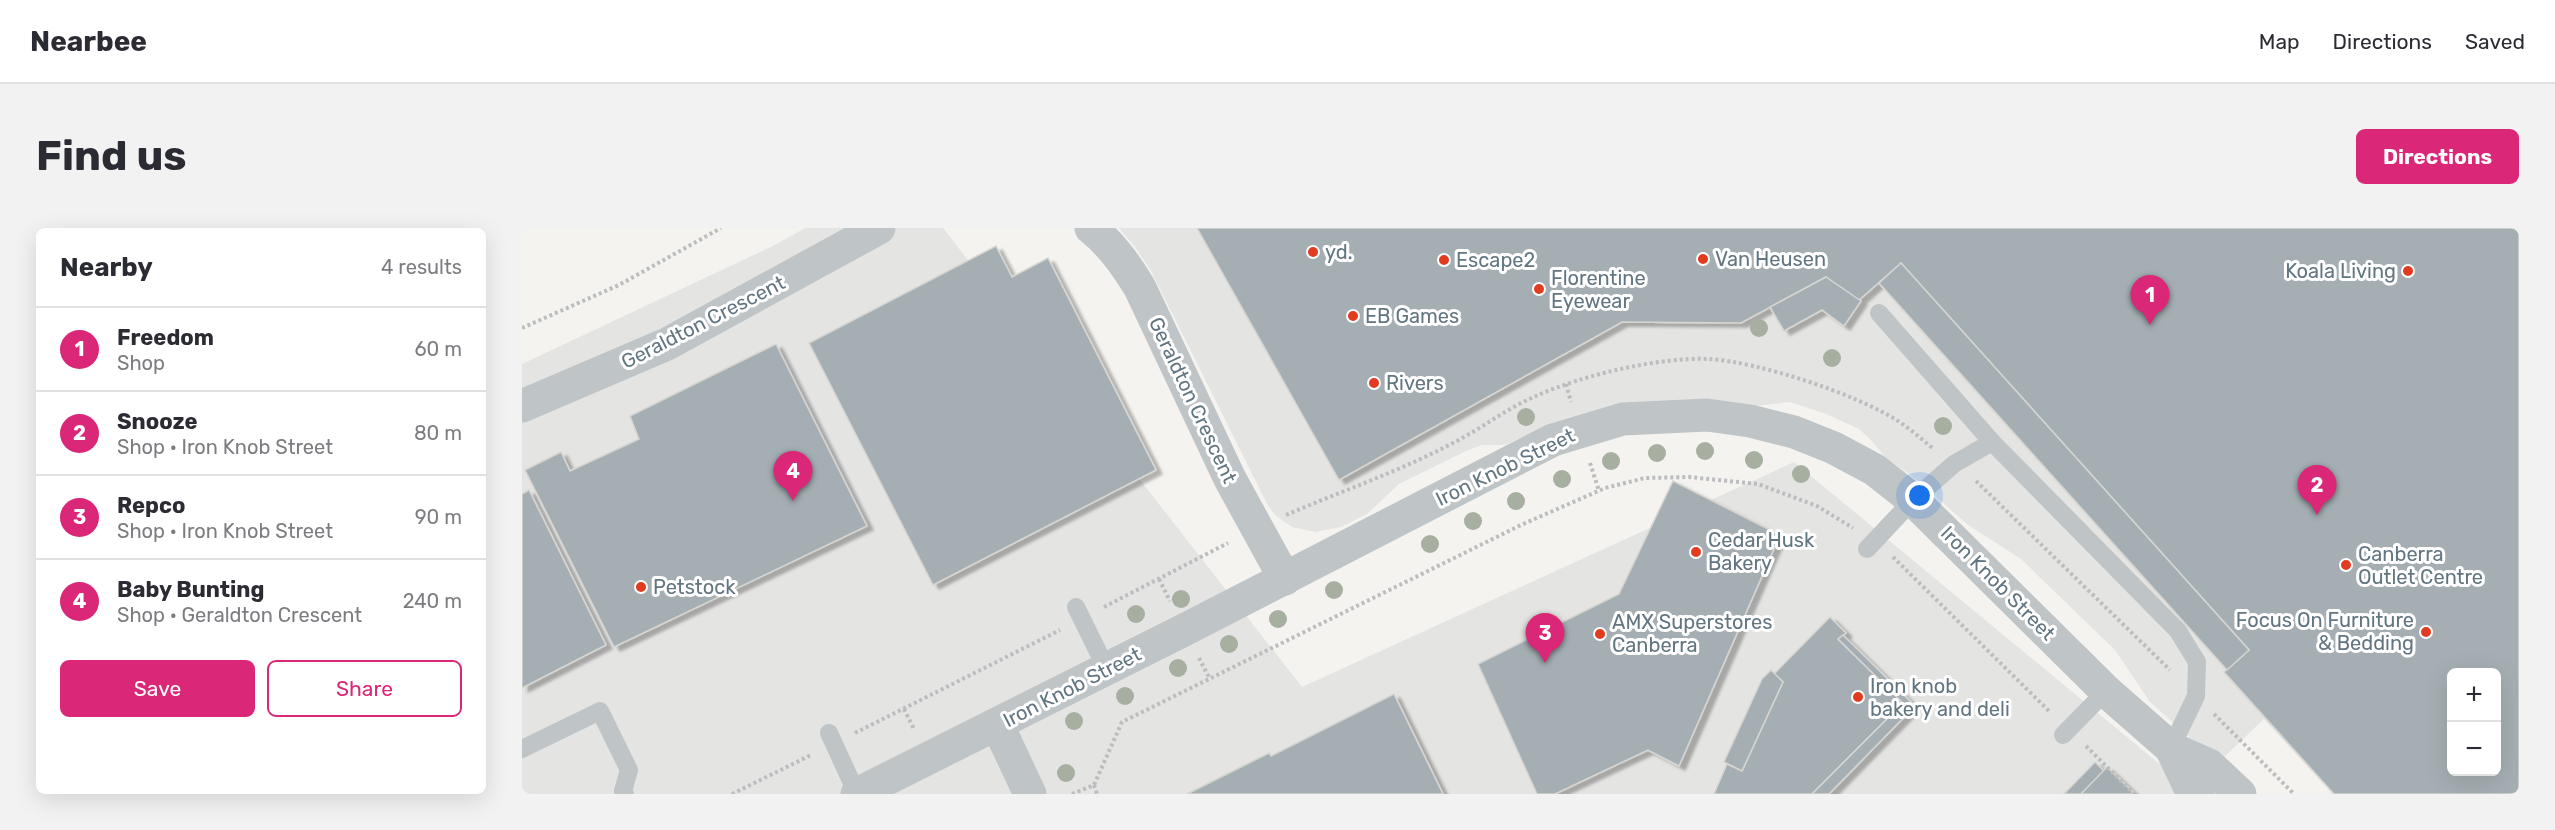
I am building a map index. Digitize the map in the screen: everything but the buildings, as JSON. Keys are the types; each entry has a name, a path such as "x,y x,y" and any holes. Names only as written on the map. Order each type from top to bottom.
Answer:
{"street":[{"name":"Geraldton Crescent","path":"522,406 667,344 879,228"},
{"name":"Geraldton Crescent","path":"1091,228 1126,264 1140,288 1230,479 1285,579"},
{"name":"Iron Knob Street","path":"857,794 1107,670 1545,444 1580,430 1623,419 1659,416 1707,416 1750,421 1794,432 1834,448 1875,470 1913,500 2106,691 2171,748 2210,765 2240,794"},
{"path":"998,724 1030,794"},
{"name":"Iron Knob Street","path":"2171,748 2190,786 2198,794"}],"lane":[{"path":"1879,313 1992,442 2178,631 2197,662 2196,696 2171,748"},
{"path":"1871,545 1913,500 1954,464 1992,442"},
{"path":"1079,613 1107,670"},
{"path":"2066,733 2106,691"},
{"path":"522,749 600,711 629,770 621,793"},
{"path":"832,738 857,794"}],"path":[{"path":"522,328 619,285 721,228"},
{"path":"732,794 832,738 1079,613 1256,527 1453,443 1535,396 1597,375 1661,363 1708,359 1740,363 1794,378 1847,397 1897,420 1978,483 2294,794"},
{"path":"1097,794 1094,784 1122,722 1521,525 1605,488 1645,478 1689,477 1758,484 1817,506 1871,545 2066,733 2134,794"},
{"path":"1072,794 1094,784"}],"shaded area":[{"path":"805,228 943,228 1302,687 1794,462 2196,794 522,794 522,364 775,245"},
{"name":"Canberra Outlet Centre","path":"1119,228 2519,228 2519,794 2333,794 2264,719 2218,763 2150,702 2115,650 2021,559 1968,525 1916,479 1885,457 1859,429 1826,414 1790,402 1755,406 1597,410 1554,423 1505,445 1482,445 1466,451 1399,484 1367,514 1341,527 1315,532 1292,527 1276,516 1267,504 1151,271"}],"place":[{"name":"yd.","path":"1313,252"},
{"name":"Van Heusen","path":"1703,259"},
{"name":"Escape2","path":"1444,260"},
{"name":"Koala Living","path":"2408,271"},
{"name":"Florentine Eyewear","path":"1539,289"},
{"name":"EB Games","path":"1353,316"},
{"name":"Freedom","path":"2150,325"},
{"name":"Rivers","path":"1374,383"},
{"name":"Baby Bunting","path":"793,501"},
{"name":"Snooze","path":"2317,515"},
{"name":"Cedar Husk Bakery","path":"1696,552"},
{"name":"Canberra Outlet Centre","path":"2346,565"},
{"name":"Petstock","path":"641,587"},
{"name":"Focus On Furniture & Bedding","path":"2426,632"},
{"name":"AMX Superstores Canberra","path":"1600,634"},
{"name":"Repco","path":"1545,663"},
{"name":"Iron knob bakery and deli","path":"1858,697"}]}
